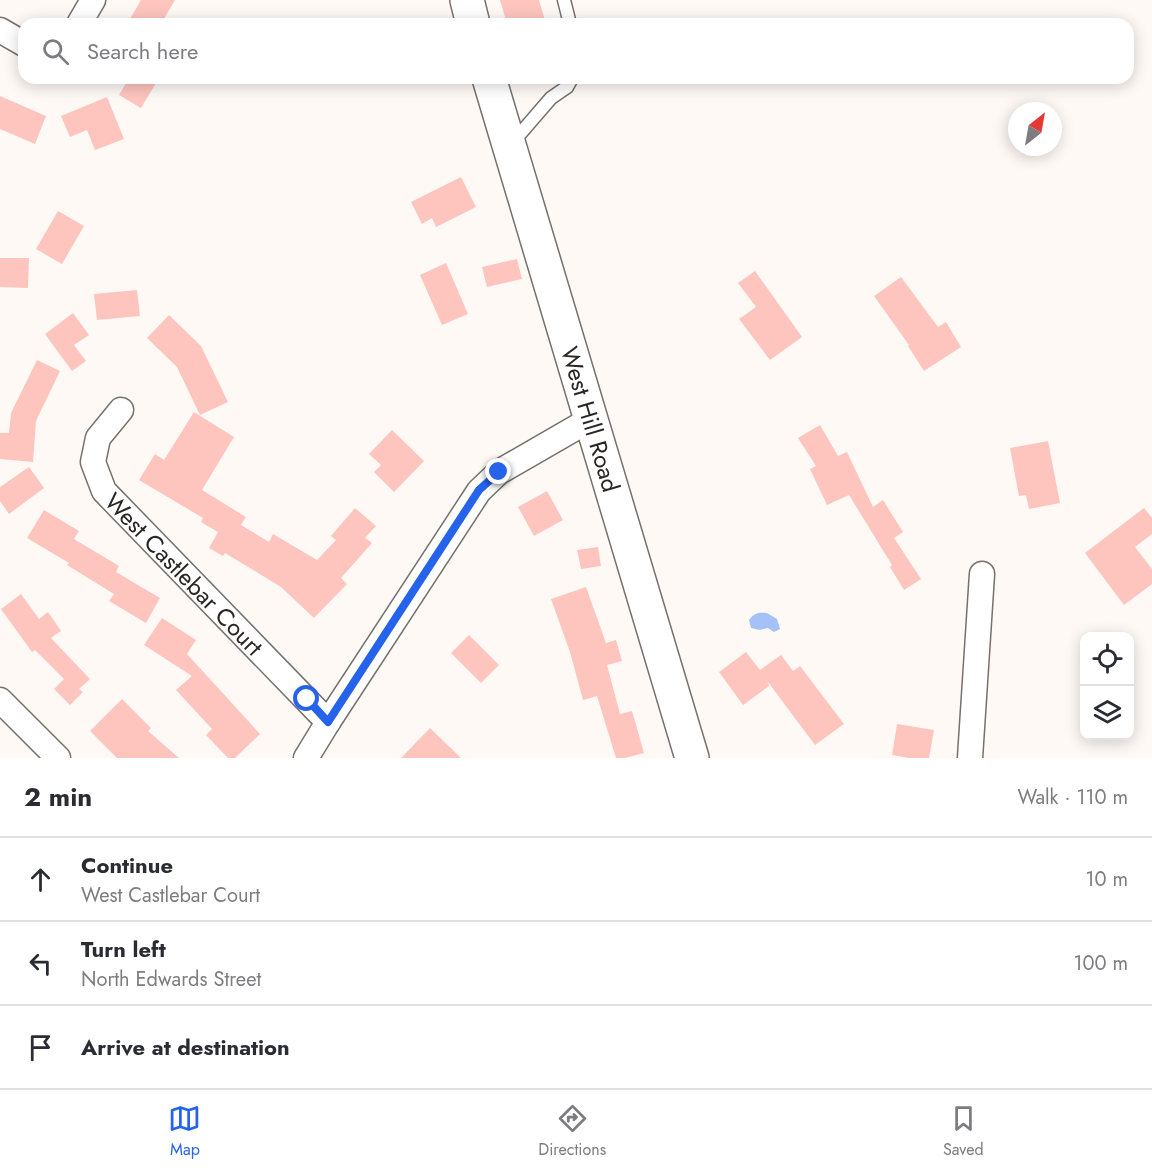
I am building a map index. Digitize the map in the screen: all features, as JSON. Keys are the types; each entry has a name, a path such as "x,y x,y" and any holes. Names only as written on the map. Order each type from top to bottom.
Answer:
{"street":[{"path":"82,18 93,0"},
{"path":"466,0 471,18"},
{"path":"0,30 18,40"},
{"name":"West Hill Road","path":"491,84 692,758"},
{"name":"West Castlebar Court","path":"121,410 98,438 93,462 104,491 328,722"},
{"path":"306,758 479,490 499,472 591,418"},
{"path":"970,758 982,574"},
{"path":"0,700 58,758"}],"lane":[{"path":"564,0 568,18"},
{"path":"509,148 551,98 569,84"}],"water":[{"path":"767,613 777,619 780,629 774,632 768,628 759,630 751,628 749,620 753,616"}],"building":[{"path":"141,0 175,0 164,18 131,18"},
{"path":"500,0 539,0 544,18 505,18"},
{"path":"125,84 155,84 141,108 119,95"},
{"path":"0,96 46,116 35,144 0,129"},
{"path":"107,97 124,139 95,150 87,130 70,137 61,116"},
{"path":"461,177 476,207 436,227 432,218 422,224 411,202"},
{"path":"58,211 84,226 62,264 36,249"},
{"path":"0,258 29,258 28,288 0,287"},
{"path":"517,259 522,279 487,287 482,267"},
{"path":"446,263 468,314 442,325 420,275"},
{"path":"755,271 802,337 770,360 739,319 756,307 738,283"},
{"path":"901,277 938,327 946,322 961,347 924,371 909,345 874,296"},
{"path":"137,290 140,316 97,320 94,294"},
{"path":"73,313 89,335 74,345 86,361 72,371 45,334"},
{"path":"169,315 201,346 228,402 200,415 177,367 147,338"},
{"path":"37,360 60,371 36,421 33,462 0,459 0,433 9,433 11,413"},
{"path":"194,412 234,437 202,490 246,517 241,525 269,542 273,534 317,560 336,540 331,536 355,508 376,526 365,538 372,543 341,578 347,584 314,618 281,587 225,553 223,556 209,548 218,532 201,522 203,518 139,480 155,454 164,460"},
{"path":"820,425 838,456 847,452 873,507 883,500 903,532 894,538 921,579 904,590 890,567 892,565 849,495 827,505 810,469 816,466 798,438"},
{"path":"392,430 424,461 394,492 374,472 381,465 369,454"},
{"path":"1048,441 1060,503 1029,509 1026,495 1019,496 1010,448"},
{"path":"29,467 44,488 9,514 0,501 0,487"},
{"path":"547,491 563,520 534,536 518,507"},
{"path":"1144,508 1152,518 1152,534 1135,547 1152,569 1152,584 1124,605 1085,553"},
{"path":"44,510 79,531 74,539 119,566 116,572 160,598 146,623 109,601 114,594 27,538"},
{"path":"598,547 601,566 581,569 577,550"},
{"path":"586,587 606,643 616,640 622,661 607,665 620,714 632,711 644,753 616,758 597,696 583,700 570,652 551,599"},
{"path":"21,594 39,619 48,612 61,631 51,638 90,679 79,689 83,692 70,705 54,689 64,679 35,650 32,652 1,609"},
{"path":"162,618 196,640 187,654 260,734 235,758 228,758 206,735 212,729 176,690 192,676 144,645"},
{"path":"469,635 499,665 481,683 451,653"},
{"path":"746,652 760,670 781,655 793,671 800,666 844,724 815,745 768,682 769,686 743,705 719,672"},
{"path":"122,699 151,728 148,731 179,758 117,758 90,731"},
{"path":"897,724 934,730 929,758 892,755"},
{"path":"430,728 461,758 401,758"}],"route":[{"path":"307,699 328,722 479,490 499,472"}]}
